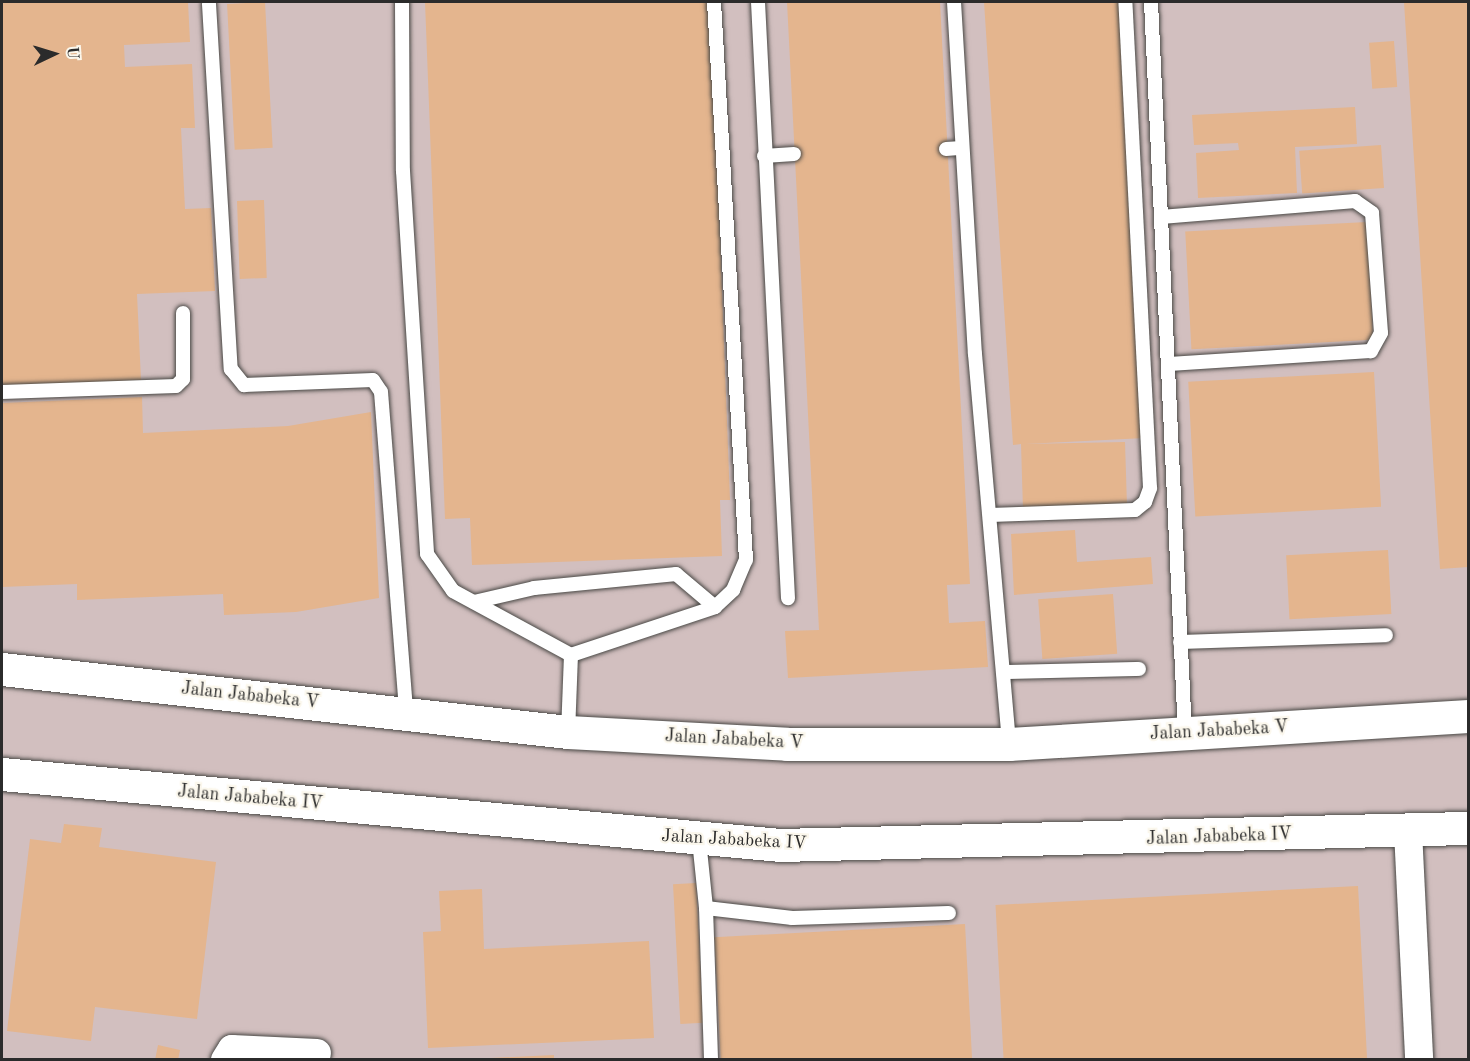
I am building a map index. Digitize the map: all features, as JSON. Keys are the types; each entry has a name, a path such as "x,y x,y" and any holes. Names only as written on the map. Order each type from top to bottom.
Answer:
{"street":[{"name":"Jalan Jababeka V","path":"2,669 568,732 798,744 1009,744 1468,716"},
{"name":"Jalan Jababeka IV","path":"2,774 699,840 880,846 1468,828"},
{"path":"1408,831 1419,1059"},
{"path":"225,1059 232,1049 276,1056 317,1053"}],"lane":[{"path":"402,2 403,171 427,554 440,579 474,602 571,655 715,607 733,590 747,560 714,2"},
{"path":"758,2 788,598"},
{"path":"954,2 962,148 1009,744"},
{"path":"990,516 1135,510 1145,502 1149,488 1125,2"},
{"path":"1151,2 1185,733"},
{"path":"209,4 231,369 244,385 373,380 381,392 406,713"},
{"path":"946,149 962,148"},
{"path":"764,156 794,154"},
{"path":"1161,217 1355,201 1372,213 1382,333 1371,351 1168,364"},
{"path":"2,392 176,386 183,379 183,313"},
{"path":"474,602 534,588 676,574 715,607"},
{"path":"1180,642 1386,635"},
{"path":"568,732 571,655"},
{"path":"1005,672 1139,669"},
{"path":"699,840 706,908 711,1059"},
{"path":"706,908 792,918 949,913"}],"shaded area":[{"path":"2,2 1468,2 1468,1060 2,1060"}],"building":[{"path":"2,2 188,2 190,42 124,45 125,67 192,64 195,128 181,128 185,209 211,208 215,291 137,294 141,380 2,388"},
{"path":"265,2 273,148 235,150 227,4"},
{"path":"425,2 711,2 730,500 720,500 722,556 472,565 470,518 445,519"},
{"path":"787,2 940,2 970,584 947,585 949,623 985,621 988,667 788,678 785,631 819,630"},
{"path":"984,2 1121,2 1145,438 1025,444 1125,442 1127,506 1023,510 1021,444 1013,445"},
{"path":"1404,2 1468,2 1468,567 1440,569"},
{"path":"1394,41 1397,87 1372,89 1369,43"},
{"path":"1355,107 1357,144 1295,147 1297,193 1198,198 1196,153 1239,150 1238,143 1194,145 1192,115"},
{"path":"1381,145 1384,188 1302,194 1299,151"},
{"path":"264,200 267,278 240,279 237,201"},
{"path":"1367,222 1373,340 1191,349 1185,232"},
{"path":"1374,372 1381,507 1195,517 1188,382"},
{"path":"142,397 143,433 288,426 371,412 379,598 296,612 224,615 223,594 77,600 77,584 2,587 2,403"},
{"path":"1075,530 1077,562 1151,557 1153,584 1014,595 1011,534"},
{"path":"1388,550 1391,614 1289,619 1286,555"},
{"path":"1113,594 1117,654 1042,659 1038,599"},
{"path":"64,824 102,828 99,847 216,862 197,1019 95,1007 91,1041 7,1031 30,839 61,843"},
{"path":"696,883 703,1023 680,1024 673,884"},
{"path":"1358,886 1367,1060 1004,1060 995,905"},
{"path":"482,889 484,949 649,941 654,1038 428,1048 423,932 441,931 439,891"},
{"path":"965,924 972,1060 721,1060 714,937"},
{"path":"158,1045 180,1050 178,1060 155,1060"},
{"path":"554,1055 554,1060 491,1060 491,1058"}]}
